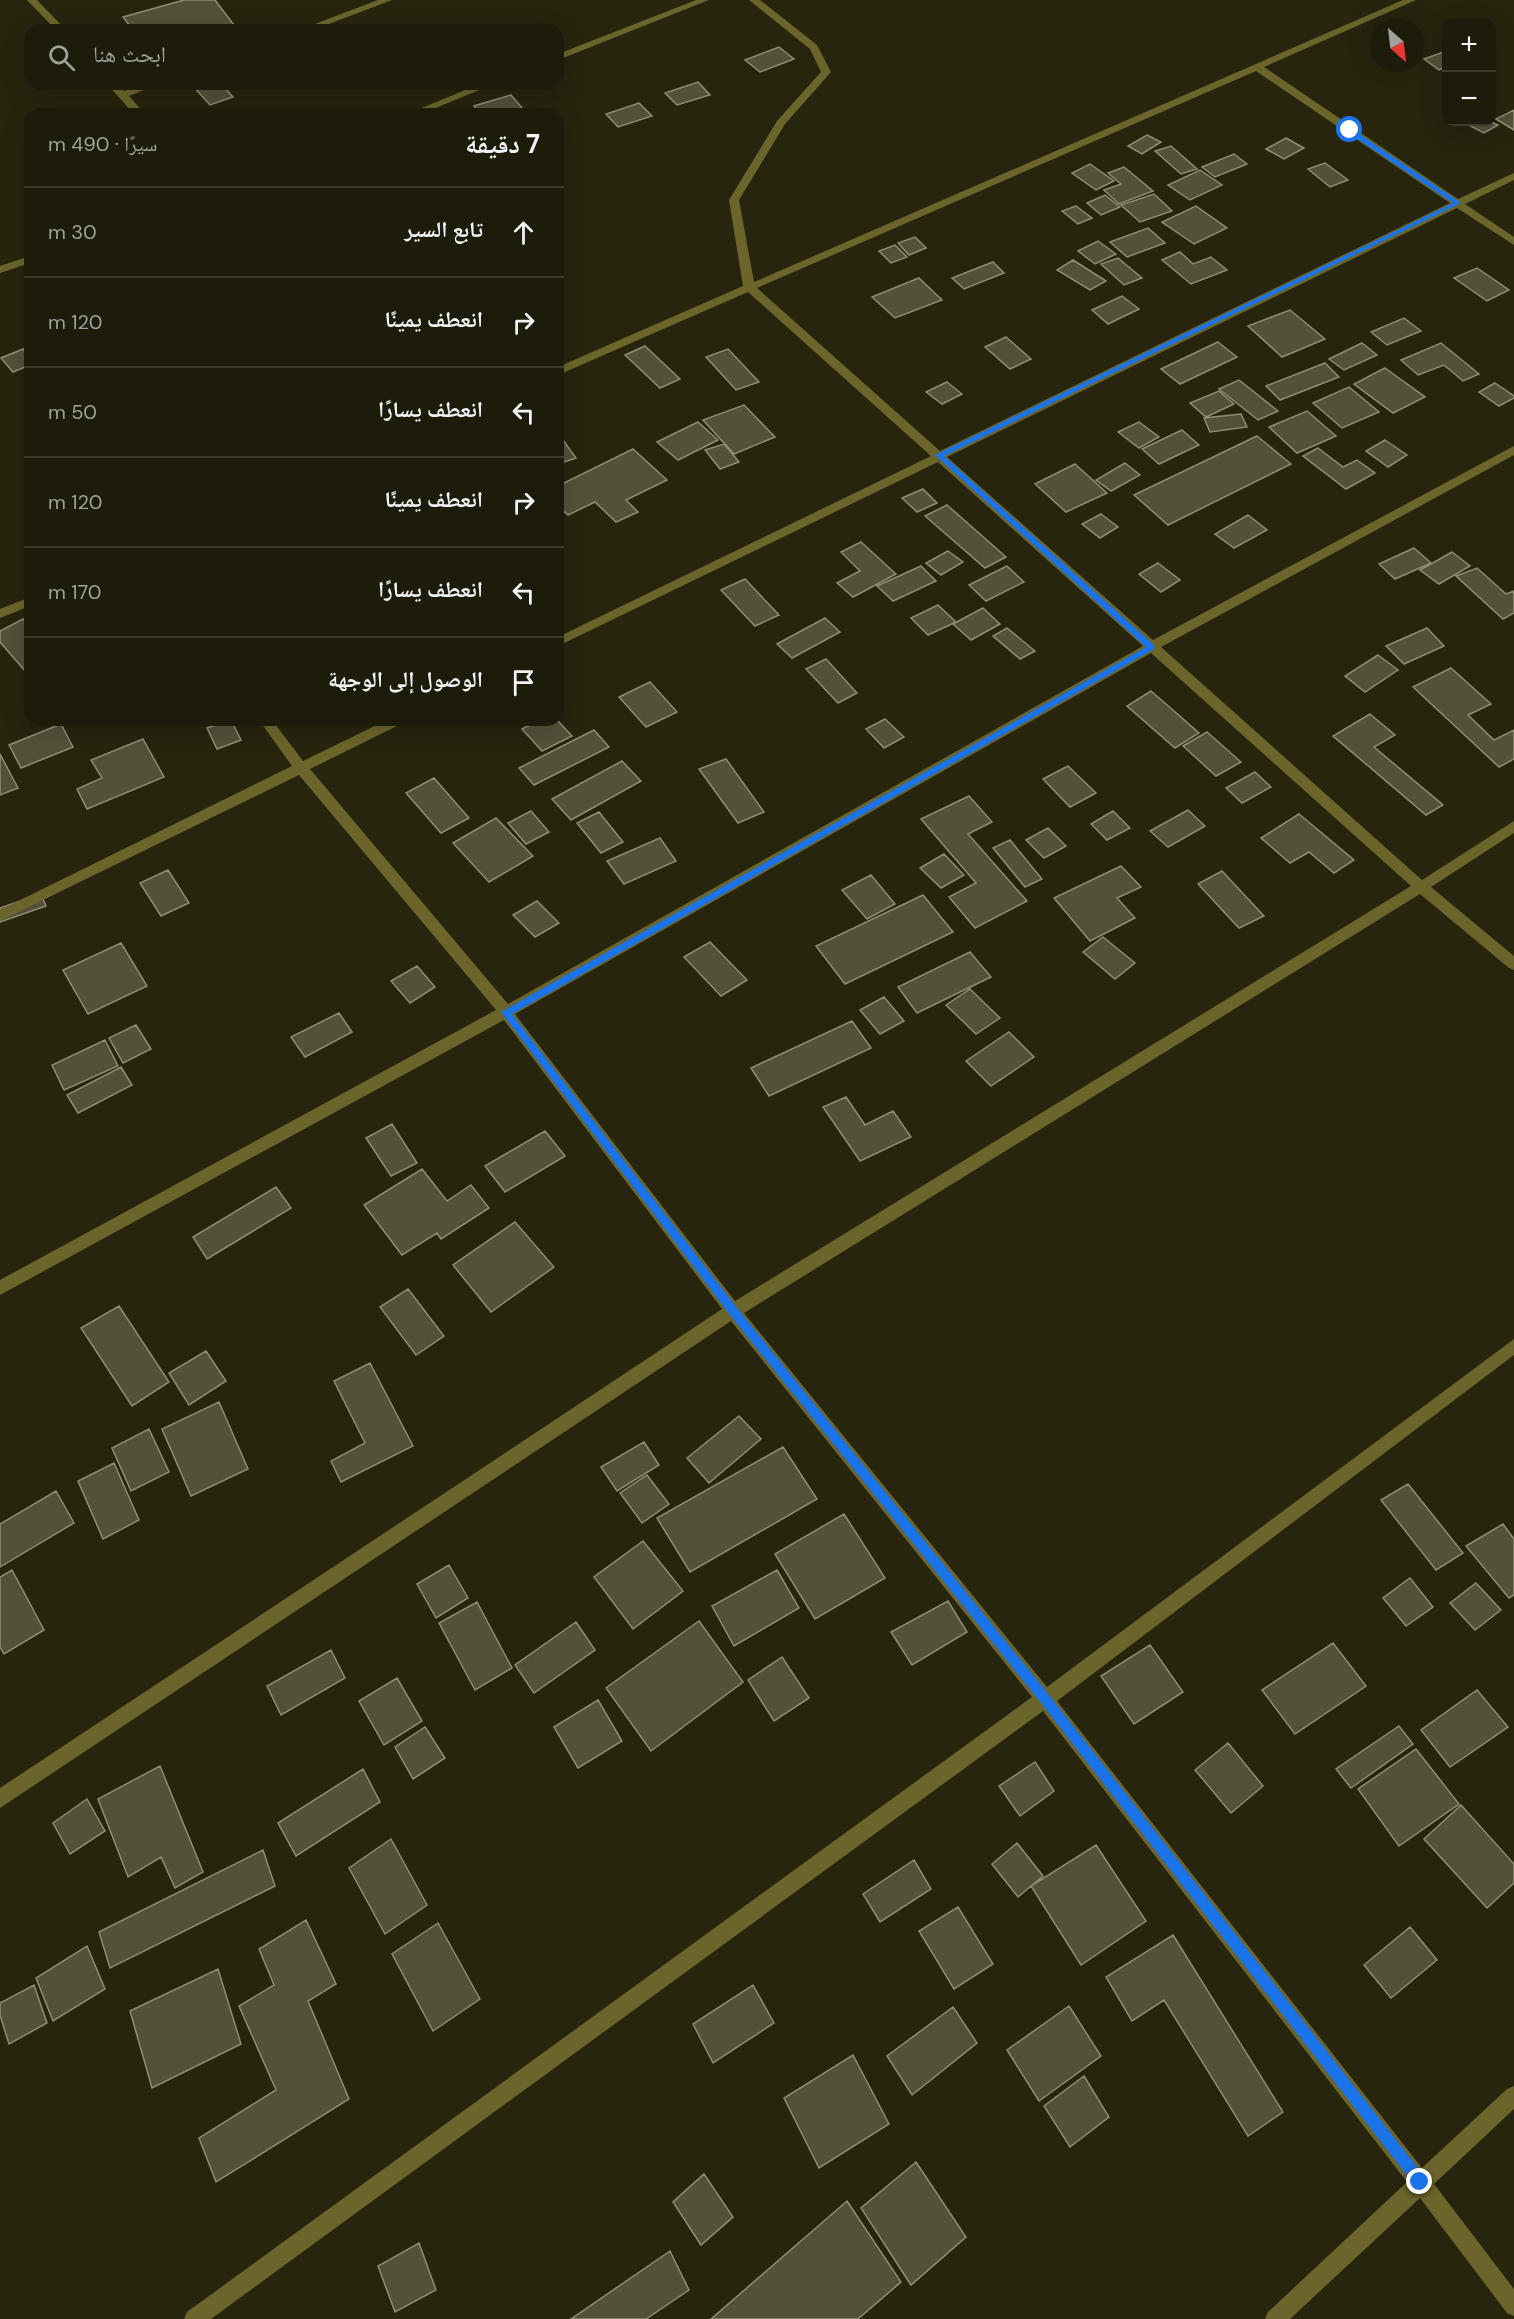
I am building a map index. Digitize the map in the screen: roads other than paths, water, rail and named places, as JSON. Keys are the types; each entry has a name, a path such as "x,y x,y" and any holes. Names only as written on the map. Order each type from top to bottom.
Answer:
{"street":[{"path":"32,0 55,24"},
{"path":"321,24 387,0"},
{"path":"564,55 704,0"},
{"path":"754,0 814,47 826,72 781,123 734,200 749,287 1421,887 1514,964"},
{"path":"564,368 1411,0"},
{"path":"1257,67 1514,242"},
{"path":"117,90 134,108"},
{"path":"122,95 136,90"},
{"path":"427,108 474,90"},
{"path":"564,639 1514,176"},
{"path":"0,270 24,261"},
{"path":"0,1288 506,1012 1151,647 1514,450"},
{"path":"0,614 24,604"},
{"path":"270,726 301,768 506,1012 733,1311 1045,1699 1514,2306"},
{"path":"0,916 386,726"},
{"path":"0,1798 733,1311 1421,887 1514,826"},
{"path":"194,2319 1045,1699 1514,1346"},
{"path":"1275,2319 1514,2096"}]}
